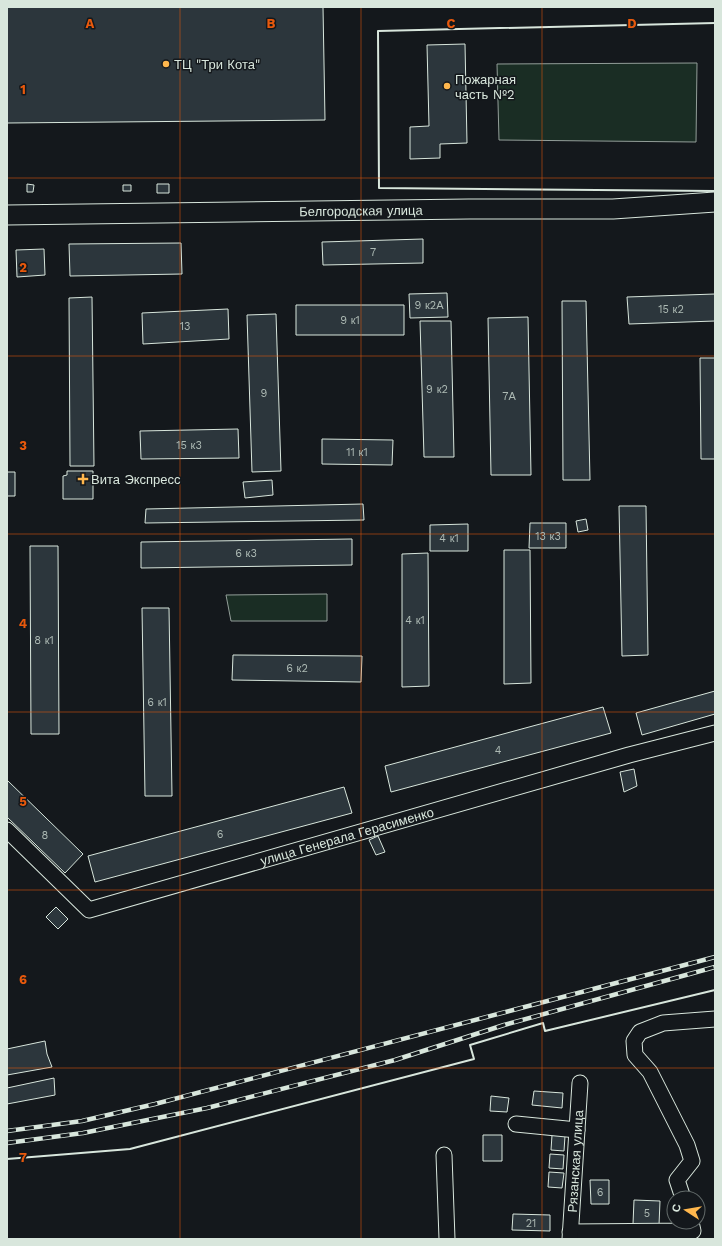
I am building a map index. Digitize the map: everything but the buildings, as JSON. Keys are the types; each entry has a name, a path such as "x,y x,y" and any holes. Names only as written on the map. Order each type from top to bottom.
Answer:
{"main road":[{"name":"Белгородская улица","path":"7,215 468,209 613,209 715,202"}],"street":[{"name":"улица Генерала Герасименко","path":"7,830 89,910 629,755 715,733"},
{"path":"680,1190 677,1180 692,1161 686,1145 650,1072 635,1055 634,1041 640,1032 663,1023 715,1018"},
{"name":"Рязанская улица","path":"570,1235 580,1083"},
{"path":"516,1124 576,1130"},
{"path":"444,1155 447,1239"},
{"path":"570,1235 666,1228"}],"green space":[{"path":"697,63 696,142 499,140 497,64"},
{"path":"327,594 327,621 231,621 226,595"}],"railway":[{"path":"7,1131 82,1121 155,1104 715,957"},
{"path":"7,1143 83,1133 207,1108 395,1060 504,1025 715,967"}],"wall":[{"path":"715,23 378,31 379,188 715,191"},
{"path":"7,1159 130,1149 474,1059 470,1045 543,1023 545,1031 715,990"}],"place":[{"name":"ТЦ \"Три Кота\"","path":"166,64"},
{"name":"Пожарная часть №2","path":"447,86"},
{"name":"Вита Экспресс","path":"83,479"}]}
